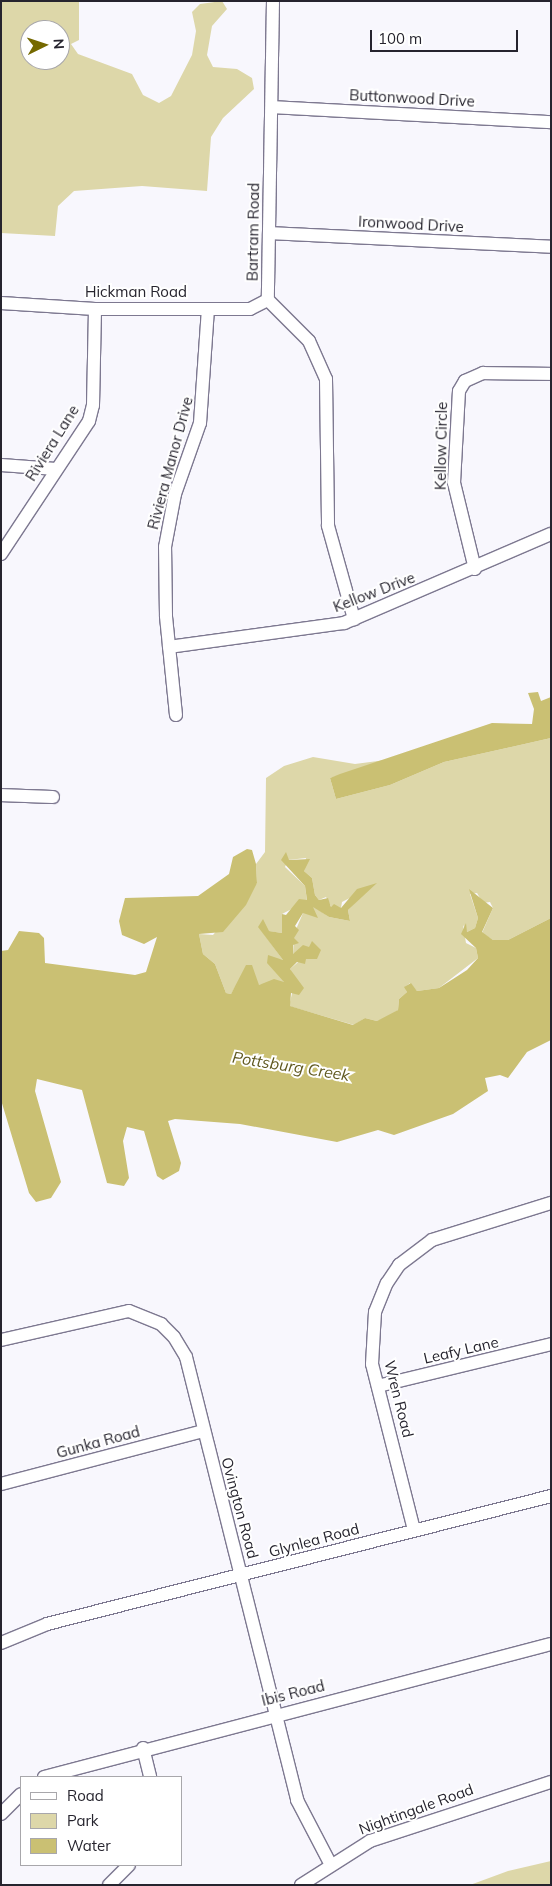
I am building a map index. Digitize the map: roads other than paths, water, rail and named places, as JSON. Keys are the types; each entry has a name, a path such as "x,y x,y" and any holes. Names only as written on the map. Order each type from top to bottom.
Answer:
{"street":[{"name":"Bartram Road","path":"273,1 268,300 309,341 326,379 328,526 354,619"},
{"name":"Buttonwood Drive","path":"272,107 551,122"},
{"name":"Ironwood Drive","path":"269,233 551,248"},
{"name":"Hickman Road","path":"1,302 95,310 250,309 268,300"},
{"name":"Riviera Manor Drive","path":"176,715 169,647 165,547 175,494 200,423 208,309"},
{"name":"Riviera Lane","path":"1,554 89,421 93,405 95,310"},
{"name":"Kellow Circle","path":"474,570 454,483 459,391 465,381 483,373 551,374"},
{"path":"1,465 56,469"},
{"name":"Kellow Drive","path":"169,647 354,619 474,570 551,534"},
{"path":"1,795 53,798"},
{"name":"Wren Road","path":"414,1530 378,1386 371,1349 375,1312 400,1265 432,1240 457,1229 551,1203"},
{"name":"Ovington Road","path":"1,1340 103,1314 129,1310 146,1315 174,1337 186,1358 203,1431 277,1714 297,1800 330,1863"},
{"name":"Leafy Lane","path":"378,1386 551,1344"},
{"name":"Gunka Road","path":"1,1484 203,1431"},
{"name":"Glynlea Road","path":"1,1643 48,1624 551,1496"},
{"name":"Ibis Road","path":"47,1776 143,1748 551,1644"},
{"path":"143,1748 150,1776"},
{"name":"Nightingale Road","path":"301,1885 330,1863 396,1831 551,1782"},
{"path":"1,1814 20,1795"},
{"path":"109,1885 128,1866"}],"water":[{"path":"538,692 541,701 551,697 551,738 444,762 390,785 336,799 330,778 340,774 492,723 532,724 534,709 528,693"},
{"name":"Pottsburg Creek","path":"247,849 252,850 256,864 257,883 246,905 223,932 199,934 203,954 215,964 226,993 231,994 246,965 252,965 259,985 274,979 284,982 267,963 268,955 283,960 258,927 263,919 269,931 282,933 282,914 286,915 299,899 307,900 305,886 281,860 286,852 289,860 310,859 304,871 312,878 315,895 319,900 328,898 331,907 334,904 341,908 357,889 377,883 348,910 350,921 329,917 313,907 318,918 303,913 295,926 299,930 294,938 299,943 293,945 293,954 303,945 309,947 312,941 321,950 317,959 306,959 305,964 297,962 290,969 304,988 299,995 291,993 290,1006 353,1025 365,1018 377,1021 398,1010 399,999 407,992 404,987 411,983 417,991 439,988 467,970 478,958 476,948 461,934 466,923 467,932 475,928 478,918 469,889 493,908 482,932 493,940 508,940 551,918 551,1040 527,1052 508,1078 500,1075 485,1078 488,1091 453,1114 394,1135 378,1130 337,1142 240,1124 175,1119 168,1121 181,1163 179,1171 163,1180 157,1176 144,1131 127,1127 123,1141 129,1178 124,1186 107,1183 82,1090 37,1079 35,1091 61,1182 51,1198 36,1202 29,1193 1,1100 1,951 8,950 19,931 39,933 44,938 45,963 135,975 146,972 157,937 144,944 122,935 119,921 125,898 198,896 229,874 233,857"}]}
